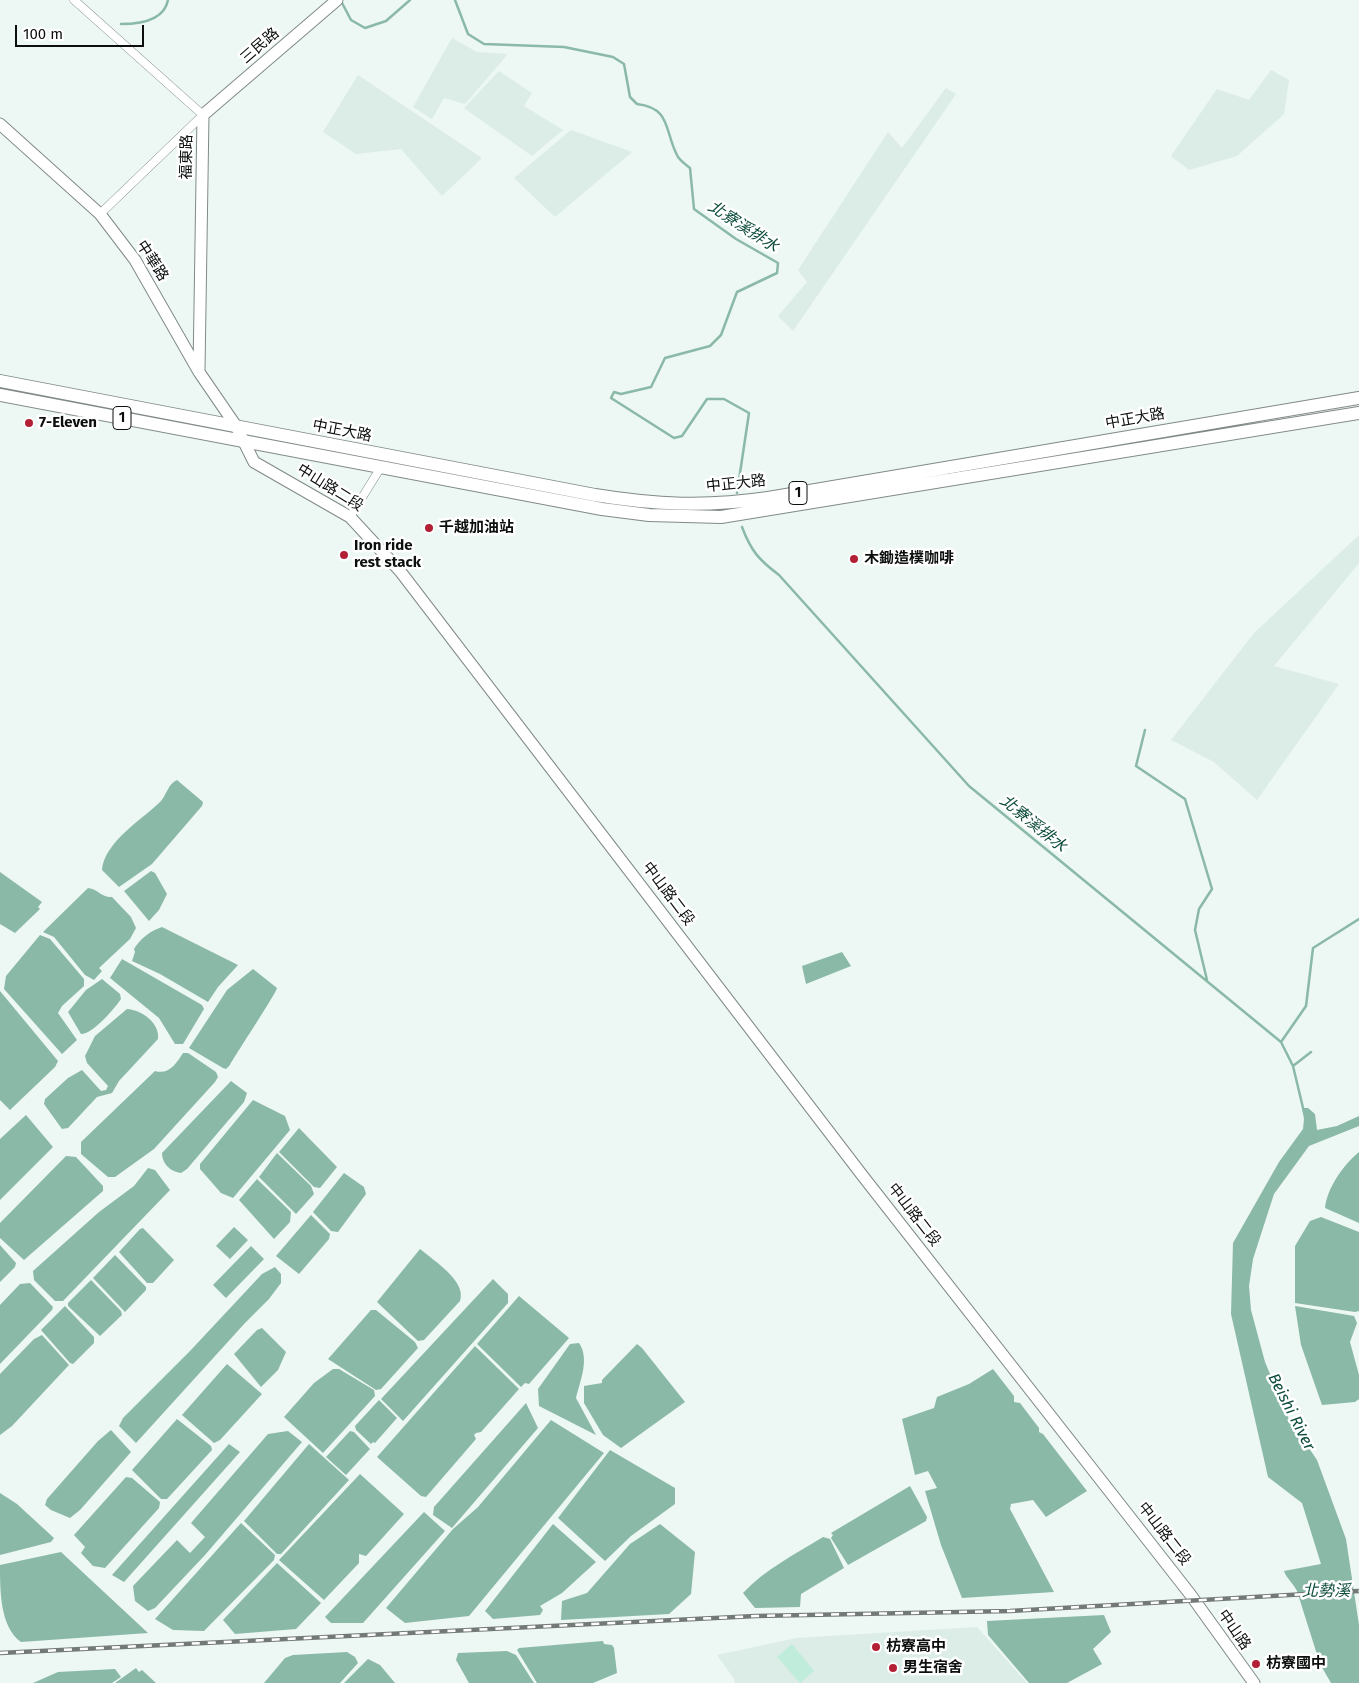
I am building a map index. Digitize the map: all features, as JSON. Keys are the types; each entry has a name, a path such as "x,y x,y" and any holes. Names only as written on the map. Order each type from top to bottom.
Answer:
{"main road":[{"name":"1","path":"0,381 236,426"},
{"name":"1","path":"0,395 243,442"},
{"name":"中正大路","path":"236,426 595,495 651,504 700,505 768,498 1359,398"},
{"name":"中正大路","path":"243,442 602,509 649,515 721,516 904,489 1359,413"}],"street":[{"name":"福東路","path":"74,0 203,115 199,372"},
{"name":"三民路","path":"203,115 332,4"},
{"path":"100,214 203,115"},
{"name":"中華路","path":"0,124 100,214 135,260 199,372 236,426 243,442"},
{"name":"中山路二段","path":"243,442 254,462 350,517 400,571 862,1175 1190,1594"},
{"path":"350,517 380,467"},
{"name":"中山路","path":"1190,1594 1254,1683"}],"shaded area":[{"path":"452,38 477,52 508,54 465,104 444,98 432,119 413,107"},
{"path":"1271,70 1289,80 1284,114 1237,156 1189,170 1171,156 1217,89 1249,100"},
{"path":"499,71 532,93 524,106 563,130 532,156 464,108"},
{"path":"358,75 482,158 442,196 401,149 356,154 323,132"},
{"path":"946,88 956,94 793,331 778,316 807,282 798,270 888,132 902,148"},
{"path":"571,130 632,152 555,217 514,178"},
{"path":"1359,535 1359,563 1274,666 1339,684 1257,800 1214,762 1171,740 1254,633"},
{"name":"枋寮高中","path":"977,1627 1027,1683 734,1683 735,1680 717,1655 797,1638"},
{"path":"792,1644 814,1671 800,1683 777,1657"}],"water":[{"path":"177,780 203,802 202,806 152,864 119,887 102,870 104,860 117,841 161,801"},
{"path":"151,871 155,873 167,894 159,910 149,921 124,891"},
{"path":"0,872 42,902 38,907 40,909 15,933 0,924"},
{"path":"88,888 105,896 112,897 131,917 136,928 130,939 99,968 102,971 94,980 85,975 54,937 43,932"},
{"path":"162,927 238,965 218,987 208,1002 160,974 132,961 134,949 140,941"},
{"path":"40,935 50,939 84,979 84,986 62,1006 58,1013 77,1040 62,1054 4,989 6,976"},
{"path":"842,952 851,966 806,984 802,966"},
{"path":"122,959 202,1005 204,1009 183,1044 175,1044 159,1018 110,978"},
{"path":"253,969 277,988 226,1069 189,1048 227,990"},
{"path":"102,979 120,994 121,999 97,1026 81,1034 68,1012 86,990"},
{"path":"0,991 58,1061 55,1067 10,1110 0,1100"},
{"path":"127,1009 149,1018 156,1028 158,1039 119,1081 112,1093 97,1097 68,1128 62,1129 44,1104 45,1099 68,1078 82,1070 101,1091 106,1090 108,1086 87,1063 85,1056 95,1036"},
{"path":"183,1053 188,1053 216,1072 218,1077 215,1082 154,1149 115,1177 108,1177 81,1154 81,1142 155,1071 160,1072 172,1068"},
{"path":"231,1081 247,1093 244,1102 187,1169 181,1173 171,1169 165,1164 162,1153"},
{"path":"253,1100 285,1116 290,1130 233,1198 221,1193 200,1169 200,1164"},
{"name":"北勢溪","path":"1302,1108 1308,1108 1315,1114 1317,1130 1337,1126 1359,1116 1359,1126 1309,1146 1274,1194 1253,1259 1249,1286 1251,1310 1265,1362 1288,1417 1317,1460 1346,1539 1359,1625 1359,1683 1331,1683 1320,1664 1297,1591 1284,1571 1321,1564 1302,1503 1268,1477 1231,1314 1233,1243 1279,1162 1303,1129"},
{"path":"26,1115 53,1147 0,1200 0,1139"},
{"path":"299,1128 337,1167 320,1188 314,1187 279,1152"},
{"path":"1359,1152 1359,1223 1325,1208 1329,1192 1337,1177"},
{"path":"277,1153 311,1186 314,1194 296,1214 259,1177"},
{"path":"66,1156 76,1157 103,1186 103,1191 24,1260 0,1238 0,1223"},
{"path":"148,1168 155,1170 170,1190 63,1301 55,1301 34,1280 33,1271 99,1212 134,1186"},
{"path":"344,1173 364,1187 366,1194 338,1232 331,1231 313,1212"},
{"path":"257,1179 291,1212 290,1222 274,1239 239,1200"},
{"path":"311,1215 330,1234 329,1239 299,1274 276,1256"},
{"path":"1321,1217 1359,1232 1359,1311 1295,1303 1295,1246 1310,1221"},
{"path":"234,1227 248,1240 230,1259 216,1246"},
{"path":"143,1228 174,1260 153,1283 147,1283 119,1252"},
{"path":"0,1245 16,1263 15,1267 0,1282"},
{"path":"251,1246 264,1259 226,1298 213,1285"},
{"path":"420,1249 448,1272 459,1286 461,1294 460,1301 424,1340 418,1341 377,1302"},
{"path":"115,1255 146,1287 146,1290 125,1312 93,1278"},
{"path":"275,1267 281,1274 281,1283 269,1299 136,1443 119,1426 123,1418 190,1351 262,1274"},
{"path":"493,1279 508,1294 508,1303 403,1421 381,1399"},
{"path":"91,1280 121,1311 122,1315 100,1336 68,1306 68,1303"},
{"path":"30,1283 53,1307 52,1310 0,1364 0,1305 20,1284"},
{"path":"519,1296 569,1338 529,1384 525,1383 521,1387 477,1344"},
{"path":"65,1306 94,1337 94,1343 73,1364 41,1330"},
{"path":"1295,1306 1354,1316 1357,1323 1350,1342 1359,1375 1359,1399 1355,1402 1322,1405 1301,1345"},
{"path":"371,1310 376,1310 415,1342 418,1348 381,1389 376,1390 328,1359"},
{"path":"262,1328 286,1352 278,1370 261,1387 234,1354 257,1330"},
{"path":"42,1335 69,1365 12,1426 0,1435 0,1374 34,1339"},
{"path":"579,1343 584,1356 584,1363 576,1398 596,1435 539,1406 538,1389 570,1344"},
{"path":"637,1344 685,1402 621,1448 603,1435 584,1403 584,1386 602,1383 602,1380"},
{"path":"475,1346 519,1389 481,1432 474,1435 476,1439 426,1497 421,1496 377,1457"},
{"path":"227,1364 262,1394 220,1440 214,1443 182,1415"},
{"path":"333,1369 339,1369 374,1390 375,1396 323,1453 284,1417 314,1383"},
{"path":"993,1369 1014,1396 1014,1402 1020,1403 1039,1428 1039,1432 1043,1434 1087,1491 1046,1517 1033,1500 1011,1504 1010,1509 1054,1592 962,1598 941,1545 925,1491 937,1488 928,1471 915,1475 902,1419 934,1408 937,1397 969,1384"},
{"path":"379,1400 397,1418 375,1443 371,1444 356,1430 355,1426"},
{"path":"526,1403 538,1428 452,1528 433,1515 434,1507"},
{"path":"177,1419 211,1446 212,1450 167,1499 161,1499 132,1470"},
{"path":"551,1420 604,1453 469,1616 405,1623 386,1608 453,1529 478,1507"},
{"path":"111,1430 131,1452 80,1510 70,1518 51,1510 45,1505 47,1499 98,1441"},
{"path":"288,1431 302,1442 205,1555 155,1608 148,1611 135,1601 133,1586 177,1540 190,1553 205,1537 191,1523 268,1434"},
{"path":"350,1431 354,1432 370,1449 346,1475 326,1457"},
{"path":"229,1444 240,1452 124,1582 112,1575"},
{"path":"309,1444 349,1480 281,1554 277,1554 244,1521"},
{"path":"610,1450 675,1488 675,1504 631,1536 605,1561 558,1518"},
{"path":"360,1474 404,1514 366,1556 359,1554 359,1563 324,1600 279,1560"},
{"path":"126,1477 132,1478 160,1502 159,1508 105,1568 93,1566 81,1553 85,1547 74,1535"},
{"path":"910,1486 927,1517 926,1521 848,1565 831,1538 833,1535 831,1533"},
{"path":"0,1493 17,1504 54,1538 51,1542 0,1555"},
{"path":"424,1512 445,1531 363,1623 331,1623 325,1617"},
{"path":"241,1523 275,1555 274,1560 204,1631 173,1630 155,1619"},
{"path":"553,1524 596,1562 562,1593 540,1606 543,1610 540,1615 493,1619 485,1611"},
{"path":"660,1524 695,1552 691,1594 669,1614 561,1620 562,1601 587,1593 630,1544"},
{"path":"823,1537 830,1539 844,1568 801,1594 800,1607 755,1608 743,1593 771,1569"},
{"path":"61,1552 148,1633 21,1642 14,1635 5,1618 1,1597 0,1565"},
{"path":"277,1563 321,1603 296,1629 235,1634 223,1620"},
{"path":"1104,1615 1111,1632 1093,1649 1102,1664 1067,1683 1029,1683 988,1635 987,1621"},
{"path":"603,1641 604,1644 612,1645 614,1648 617,1673 593,1683 537,1683 517,1650 519,1648"},
{"path":"507,1651 516,1655 534,1683 469,1683 456,1660 458,1653"},
{"path":"347,1652 355,1657 358,1663 340,1683 264,1683 285,1658 293,1655"},
{"path":"368,1659 380,1665 395,1683 344,1683"},
{"path":"136,1668 139,1672 142,1670 156,1683 115,1683"},
{"path":"115,1669 121,1677 112,1683 33,1683 58,1672"}],"waterway":[{"name":"北寮溪排水","path":"121,24 143,22 156,17 162,13 168,0"},
{"name":"北寮溪排水","path":"341,1 351,20 365,28 386,21 410,0"},
{"name":"北寮溪排水","path":"455,0 468,34 484,44 564,47 613,57 624,64 630,97 637,104 648,106 662,116 678,157 690,168 694,209 736,239 778,263 777,273 737,292 721,335 710,346 665,358 651,387 621,394 614,392 611,398 674,438 682,436 707,399 724,399 749,413 737,493"},
{"name":"北寮溪排水","path":"742,527 752,549 761,560 779,575 969,786 1281,1042 1293,1066 1304,1112"},
{"path":"1145,730 1136,766 1185,799 1212,889 1199,909 1195,930 1207,980"},
{"path":"1281,1042 1306,1006 1313,948 1359,919"},
{"path":"1293,1066 1311,1052"}],"railway":[{"path":"0,1653 756,1616 1010,1611 1359,1591"}],"place":[{"name":"7-Eleven","path":"29,423"},
{"name":"千越加油站","path":"429,528"},
{"name":"Iron ride rest stack","path":"344,555"},
{"name":"木鋤造樸咖啡","path":"854,559"},
{"name":"枋寮高中","path":"876,1647"},
{"name":"枋寮國中","path":"1256,1664"},
{"name":"男生宿舍","path":"893,1668"}],"water label":[{"name":"Beishi River","path":"1291,1412"}]}
